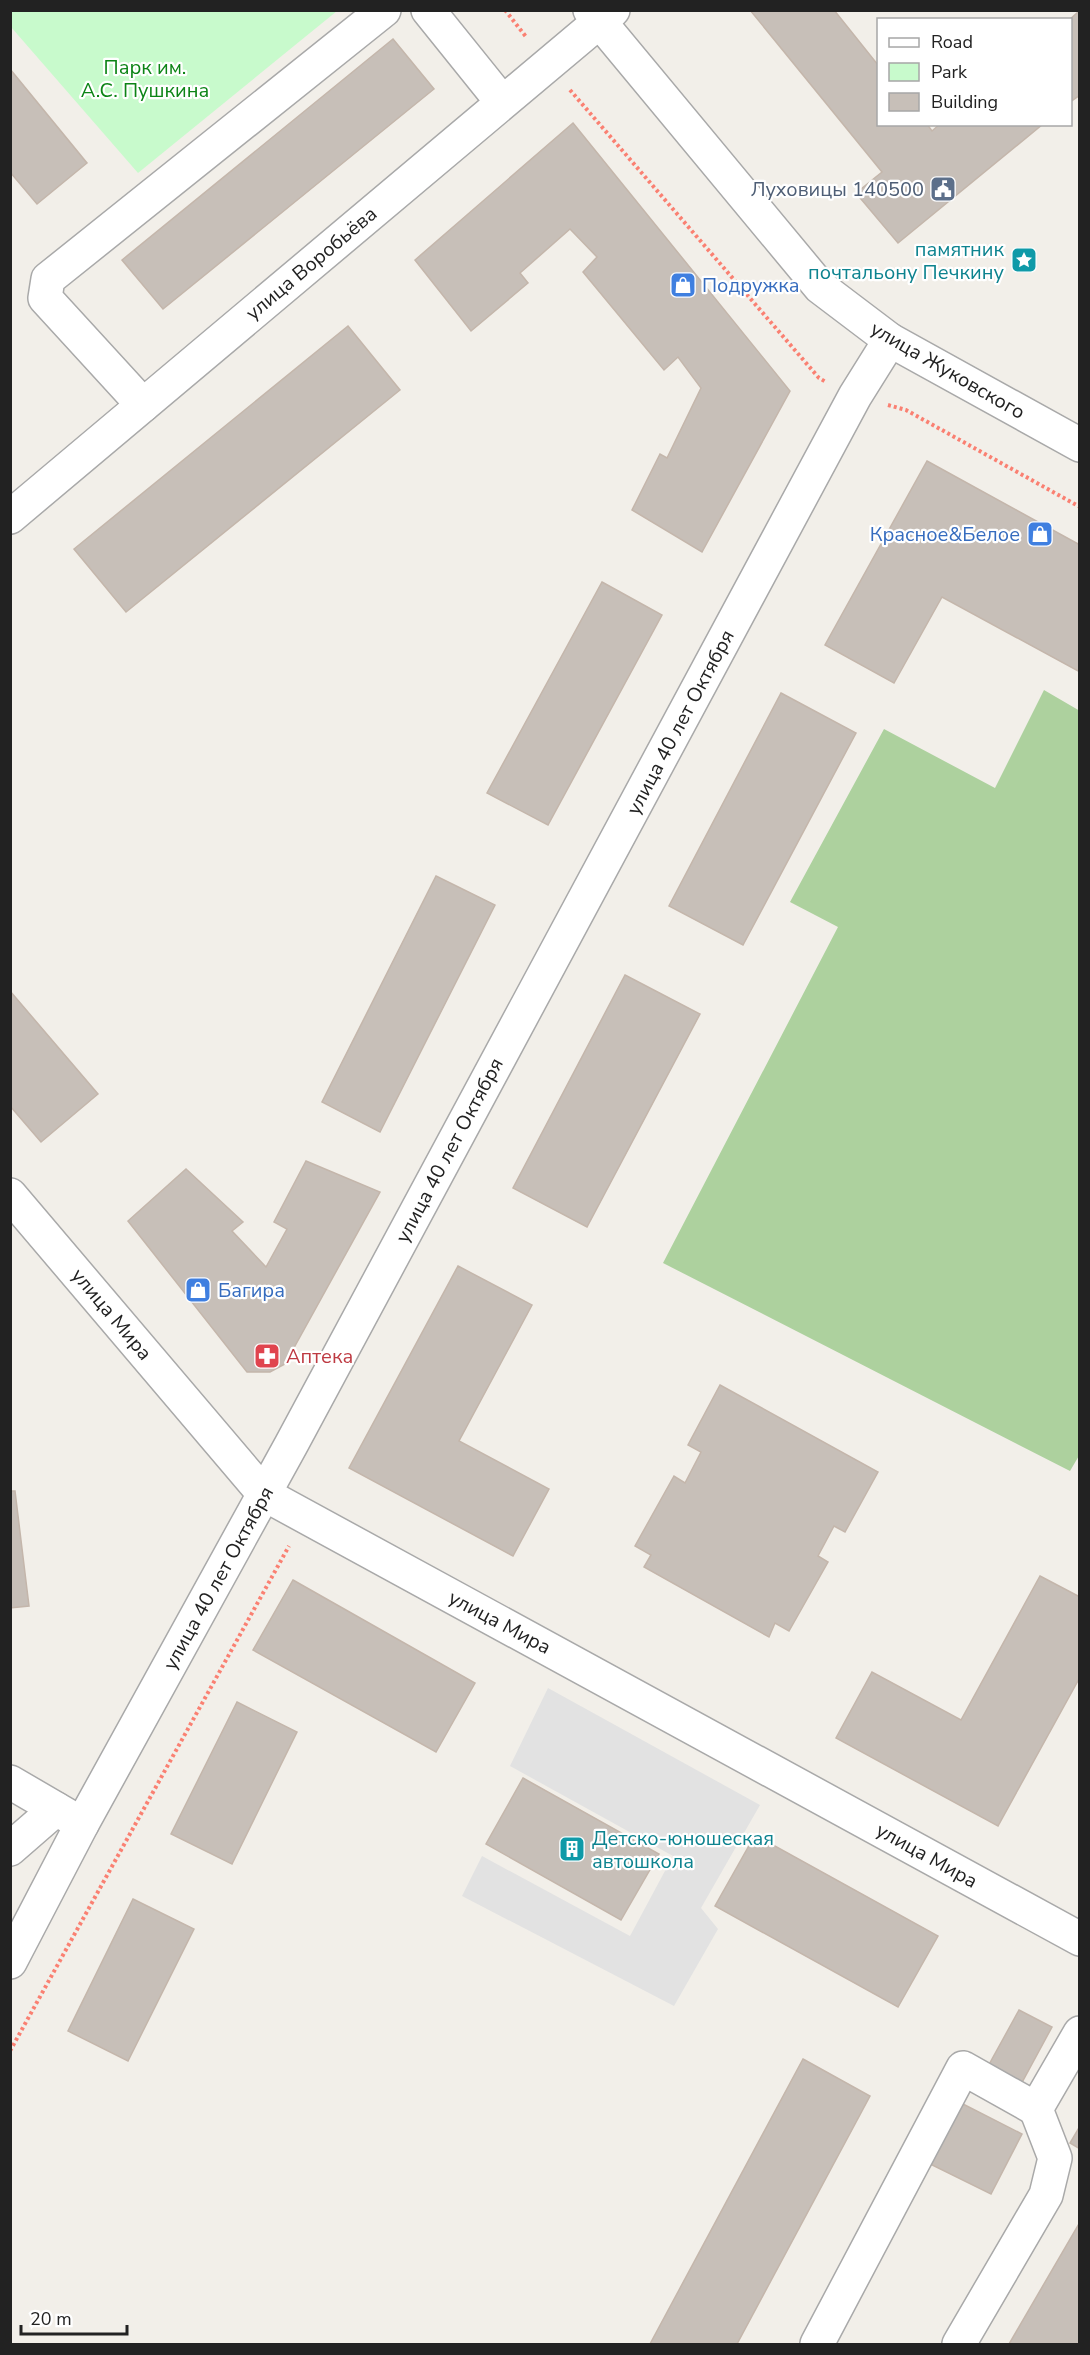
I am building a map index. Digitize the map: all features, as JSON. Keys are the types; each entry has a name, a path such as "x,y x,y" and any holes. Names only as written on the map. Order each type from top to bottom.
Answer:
{"street":[{"path":"143,405 45,298 48,279 384,10"},
{"path":"428,10 502,102"},
{"name":"улица Воробьёва","path":"10,517 548,63 600,14"},
{"name":"улица Жуковского","path":"600,14 820,287 890,340 1080,446"},
{"name":"улица 40 лет Октября","path":"10,1962 69,1816 264,1494 855,396 890,340"},
{"name":"улица Мира","path":"10,1195 264,1494 1080,1939"},
{"path":"10,1782 69,1816"},
{"path":"10,1849 69,1816"},
{"path":"1036,2109 1080,2033"},
{"path":"817,2344 963,2068 1036,2109 1055,2158 1046,2195 959,2344"}],"path":[{"path":"505,10 819,378 855,396 906,410 1080,507"},
{"path":"10,2051 306,1516"}],"green space":[{"name":"Парк им. А.С. Пушкина","path":"10,11 337,11 138,173 11,27"},
{"path":"1044,690 1080,711 1080,1454 1070,1471 663,1263 838,927 790,902 884,729 995,788"}],"shaded area":[{"path":"548,1688 760,1805 701,1908 718,1929 674,2006 462,1896 482,1856 630,1936 673,1856 510,1766"}],"building":[{"path":"750,10 834,10 877,64 877,126 928,126 932,131 938,126 1041,126 898,243 856,193 882,172"},
{"path":"1076,10 1080,10 1080,95 1072,101 1071,18 1078,12"},
{"path":"393,39 434,89 163,309 122,260"},
{"path":"10,69 87,163 37,204 10,172"},
{"path":"573,123 790,391 702,552 632,510 660,454 667,458 701,388 678,357 664,370 583,272 597,257 570,229 520,273 528,283 471,331 415,260"},
{"path":"348,326 400,390 126,612 74,549"},
{"path":"927,461 1080,545 1080,672 942,597 894,683 825,645"},
{"path":"602,582 662,615 548,825 487,793"},
{"path":"781,693 856,733 743,945 669,906"},
{"path":"436,876 495,905 380,1132 322,1102"},
{"path":"625,975 700,1014 587,1227 513,1188"},
{"path":"10,991 98,1094 41,1142 10,1106"},
{"path":"306,1161 380,1192 285,1364 270,1372 247,1372 128,1221 186,1169 243,1222 232,1231 266,1267 287,1229 274,1222"},
{"path":"458,1266 532,1305 459,1441 549,1489 513,1556 349,1468"},
{"path":"720,1385 878,1472 845,1532 834,1526 818,1556 828,1562 789,1631 775,1623 769,1637 644,1567 651,1555 635,1546 674,1476 685,1483 701,1452 688,1445"},
{"path":"10,1491 15,1491 29,1606 10,1608"},
{"path":"1040,1576 1080,1597 1080,1677 998,1826 836,1738 872,1672 961,1720"},
{"path":"293,1580 475,1683 436,1752 253,1650"},
{"path":"237,1702 297,1732 232,1864 171,1834"},
{"name":"Детско-юношеская автошкола","path":"523,1778 659,1854 621,1920 486,1844"},
{"path":"755,1835 938,1936 898,2007 715,1906"},
{"path":"133,1899 194,1929 128,2061 68,2031"},
{"path":"1019,2010 1052,2027 1019,2088 986,2070"},
{"path":"803,2059 870,2096 737,2344 650,2344"},
{"path":"961,2103 1022,2134 991,2194 930,2164"},
{"path":"1080,2126 1080,2149 1070,2143"},
{"path":"1080,2222 1080,2344 1009,2344"}],"place":[{"name":"Луховицы 140500","path":"943,189"},
{"name":"памятник почтальону Печкину","path":"1024,260"},
{"name":"Подружка","path":"683,285"},
{"name":"Красное&Белое","path":"1040,534"},
{"name":"Багира","path":"198,1290"},
{"name":"Аптека","path":"267,1356"},
{"name":"Детско-юношеская автошкола","path":"572,1849"}]}
